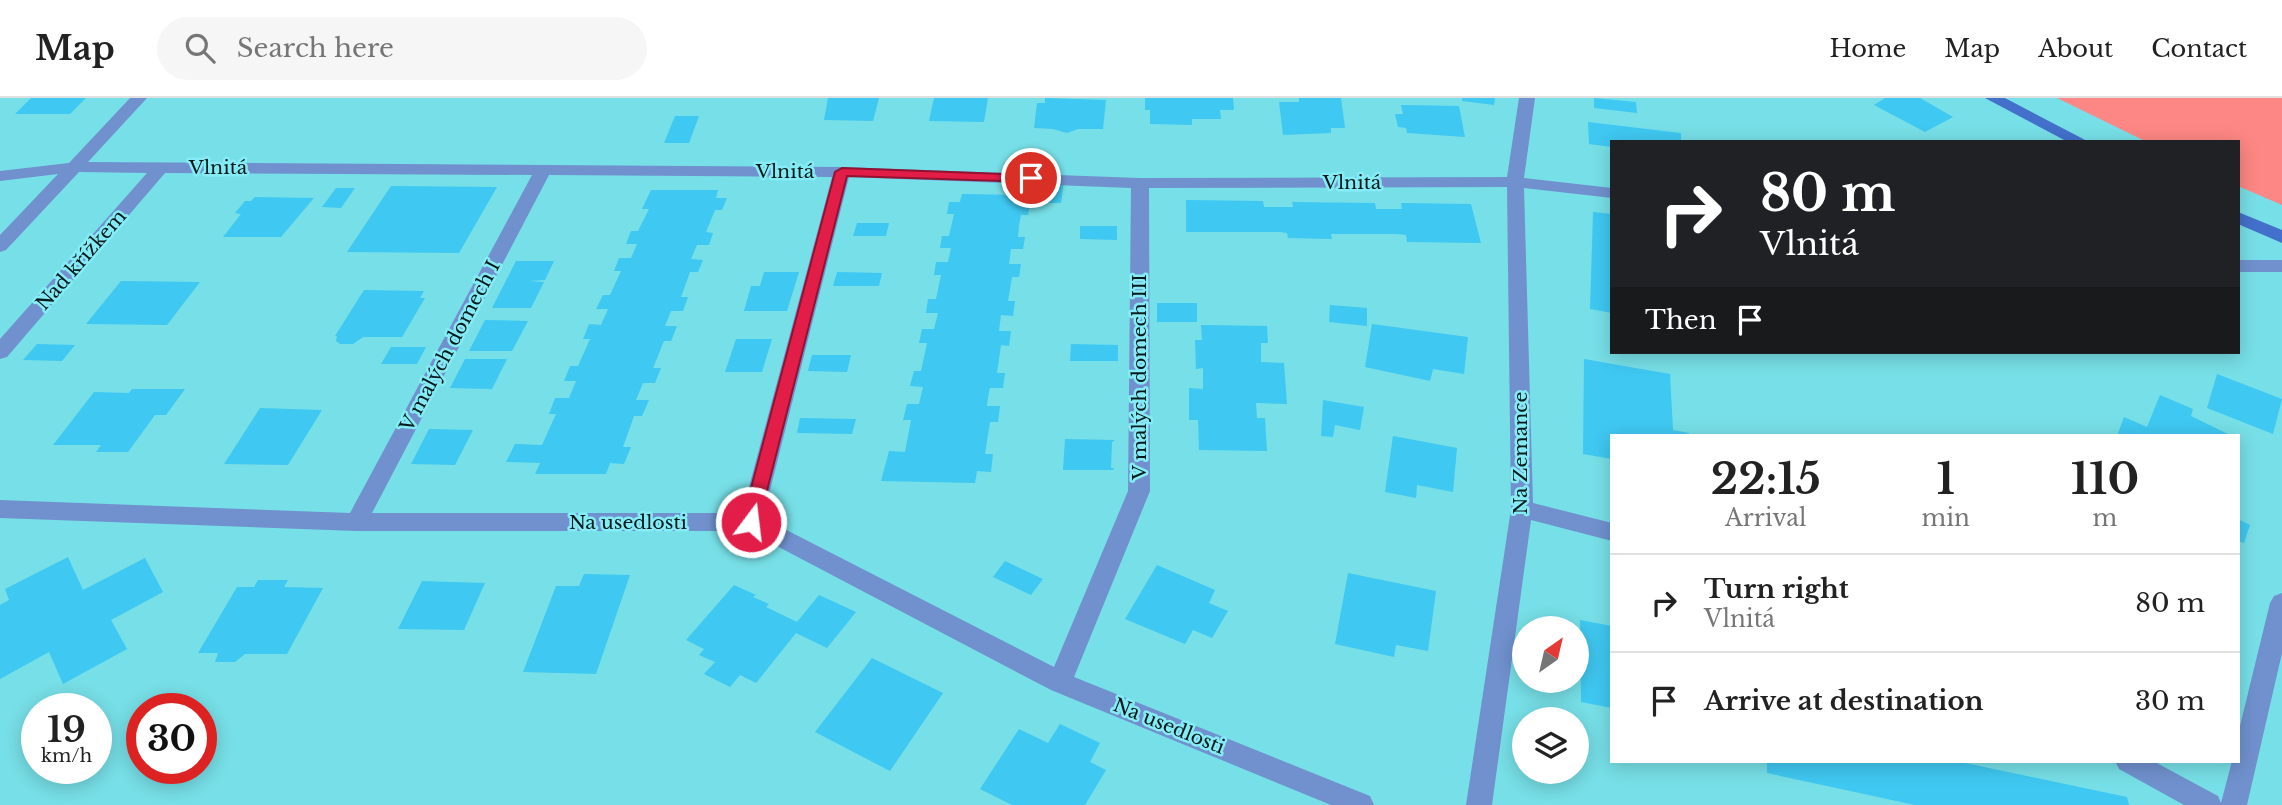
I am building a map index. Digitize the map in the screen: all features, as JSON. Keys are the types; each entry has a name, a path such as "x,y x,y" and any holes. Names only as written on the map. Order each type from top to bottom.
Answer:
{"street":[{"path":"0,246 139,98"},
{"name":"Na Zemance","path":"1479,805 1522,509 1515,182 1527,98"},
{"path":"1993,98 2077,140"},
{"name":"Vlnitá","path":"0,176 77,167 842,172 1140,183 1515,182 1610,193"},
{"name":"Nad křížkem","path":"0,352 161,167"},
{"name":"V malých domech I","path":"356,522 543,170"},
{"path":"751,522 842,172"},
{"name":"V malých domech III","path":"1060,682 1139,491 1140,183"},
{"path":"2240,218 2282,237"},
{"path":"2240,266 2282,266"},
{"name":"Na usedlosti","path":"0,509 356,522 751,522 1060,682 1362,805"},
{"path":"1522,509 1610,531"},
{"path":"2234,805 2282,603"},
{"path":"2132,763 2209,805"}],"shaded area":[{"path":"2057,98 2282,98 2282,205 2240,187 2240,140 2143,140"}],"building":[{"path":"31,98 86,98 70,114 15,114"},
{"path":"828,98 879,98 873,121 824,120"},
{"path":"934,98 988,98 984,122 929,121"},
{"path":"1045,98 1106,100 1103,129 1078,129 1067,133 1034,128 1037,103 1045,103"},
{"path":"1145,98 1233,98 1234,110 1220,110 1221,119 1192,119 1192,125 1150,124 1150,110 1145,110"},
{"path":"1299,98 1341,98 1345,128 1331,128 1331,133 1283,135 1279,102 1299,102"},
{"path":"1462,98 1495,98 1494,105 1462,101"},
{"path":"1594,98 1636,102 1637,113 1594,108"},
{"path":"1885,98 1920,98 1953,117 1925,132 1874,105"},
{"path":"1401,105 1459,106 1465,137 1407,133 1406,128 1398,127 1395,114 1403,114"},
{"path":"675,116 699,116 689,143 664,143"},
{"path":"1588,122 1681,133 1681,140 1610,140 1610,147 1589,144"},
{"path":"1045,180 1064,181 1061,203 1041,203"},
{"path":"391,186 497,187 459,253 347,252"},
{"path":"336,188 355,188 341,208 322,207"},
{"path":"651,190 718,190 716,198 727,198 722,210 715,210 706,232 713,233 709,245 697,245 691,259 703,260 698,272 690,272 681,297 688,297 683,311 671,311 665,326 677,326 671,341 664,341 653,368 661,368 655,383 643,383 636,400 649,400 642,416 634,416 623,447 631,447 624,464 610,463 606,474 535,474 540,463 506,462 515,444 542,445 556,414 549,414 555,398 569,398 576,381 564,381 570,366 578,366 590,339 583,339 589,324 601,325 608,309 596,309 603,295 610,295 621,271 614,271 619,258 631,258 637,244 626,244 631,231 638,231 649,209 642,209"},
{"path":"962,194 1020,195 1019,203 1030,203 1028,215 1021,215 1019,226 1018,237 1025,237 1023,249 1011,249 1009,264 1021,264 1019,277 1012,277 1008,301 1015,301 1013,316 1001,315 999,331 1011,331 1009,346 1001,345 997,373 1005,373 1003,388 990,388 988,397 987,406 1000,406 998,422 990,422 985,454 993,454 991,472 977,471 975,483 881,481 889,451 905,452 911,420 903,420 907,404 919,404 923,387 910,386 914,371 921,371 927,343 919,343 922,329 934,329 938,313 926,313 928,299 936,299 941,275 934,275 936,262 948,262 951,248 940,248 942,236 949,236 954,214 947,214 949,202 960,202"},
{"path":"255,197 314,198 281,237 223,237 241,214 235,213 245,201 251,201"},
{"path":"1186,200 1263,201 1264,207 1293,207 1292,202 1375,203 1376,209 1402,209 1401,203 1471,204 1481,243 1407,242 1406,235 1396,234 1331,234 1332,239 1288,238 1287,233 1280,232 1186,232"},
{"path":"1593,212 1610,214 1610,313 1590,309"},
{"path":"857,223 889,223 886,236 853,236"},
{"path":"1080,226 1117,226 1117,240 1080,239"},
{"path":"516,261 554,261 545,280 528,281 544,282 531,308 492,308"},
{"path":"764,272 799,272 787,311 744,311 751,286 760,286"},
{"path":"837,272 882,273 879,286 833,286"},
{"path":"121,281 200,282 167,325 86,324"},
{"path":"364,290 424,291 420,298 425,298 402,337 363,337 353,344 340,344 335,336"},
{"path":"1157,303 1197,303 1197,322 1157,322"},
{"path":"1330,305 1367,308 1367,326 1329,322"},
{"path":"485,320 528,321 512,351 469,351"},
{"path":"1372,324 1468,337 1464,374 1433,369 1430,381 1365,367"},
{"path":"1201,325 1267,326 1268,343 1261,343 1261,362 1284,363 1287,404 1256,403 1257,418 1265,418 1267,451 1199,450 1198,420 1189,420 1189,388 1203,389 1203,368 1196,369 1195,340 1202,340"},
{"path":"736,339 772,339 762,372 725,372"},
{"path":"37,344 75,345 62,361 23,360"},
{"path":"1071,344 1118,345 1118,361 1070,361"},
{"path":"391,347 426,347 417,364 381,364"},
{"path":"812,355 851,355 847,372 808,371"},
{"path":"465,359 507,359 492,389 450,388"},
{"path":"1584,359 1670,374 1673,430 1689,434 1610,434 1610,459 1583,454"},
{"path":"2217,374 2282,399 2273,434 2207,408"},
{"path":"132,389 185,389 166,415 155,415 128,452 96,452 101,445 53,445 94,392 129,393"},
{"path":"2160,395 2193,409 2191,416 2228,434 2118,434 2124,417 2147,427"},
{"path":"1323,400 1364,407 1360,430 1335,425 1333,437 1321,436"},
{"path":"260,408 322,410 288,465 224,464"},
{"path":"800,418 856,419 852,434 797,433"},
{"path":"429,429 473,430 455,465 411,464"},
{"path":"1393,436 1457,448 1453,492 1417,485 1416,498 1385,492"},
{"path":"1065,439 1115,440 1112,442 1113,470 1063,470"},
{"path":"2240,520 2250,525 2244,543 2240,542"},
{"path":"68,557 83,590 145,558 163,592 111,620 127,649 63,684 49,652 0,679 0,605 9,600 5,589"},
{"path":"1005,561 1043,579 1031,595 993,577"},
{"path":"1157,565 1215,590 1209,603 1228,611 1212,638 1193,630 1185,644 1125,619"},
{"path":"1348,573 1436,591 1428,651 1396,645 1394,657 1335,644"},
{"path":"584,574 630,575 596,674 523,672 556,586 579,586"},
{"path":"258,580 288,580 284,587 323,588 287,654 245,654 235,662 215,662 218,653 198,653 237,587 254,587"},
{"path":"422,581 485,583 464,630 398,629"},
{"path":"734,585 769,604 766,607 797,622 819,595 856,612 827,648 796,633 756,683 740,675 730,687 704,674 715,662 699,655 704,649 686,640"},
{"path":"1589,622 1610,626 1610,708 1581,702 1581,693 1589,693"},
{"path":"872,658 943,693 890,771 815,732"},
{"path":"1060,724 1100,743 1090,762 1106,770 1085,805 1012,805 980,789 1019,729 1048,743"},
{"path":"1767,763 1966,763 2127,797 2129,805 1915,805 1767,773"}],"route":[{"path":"751,522 842,172 1031,178"}]}
